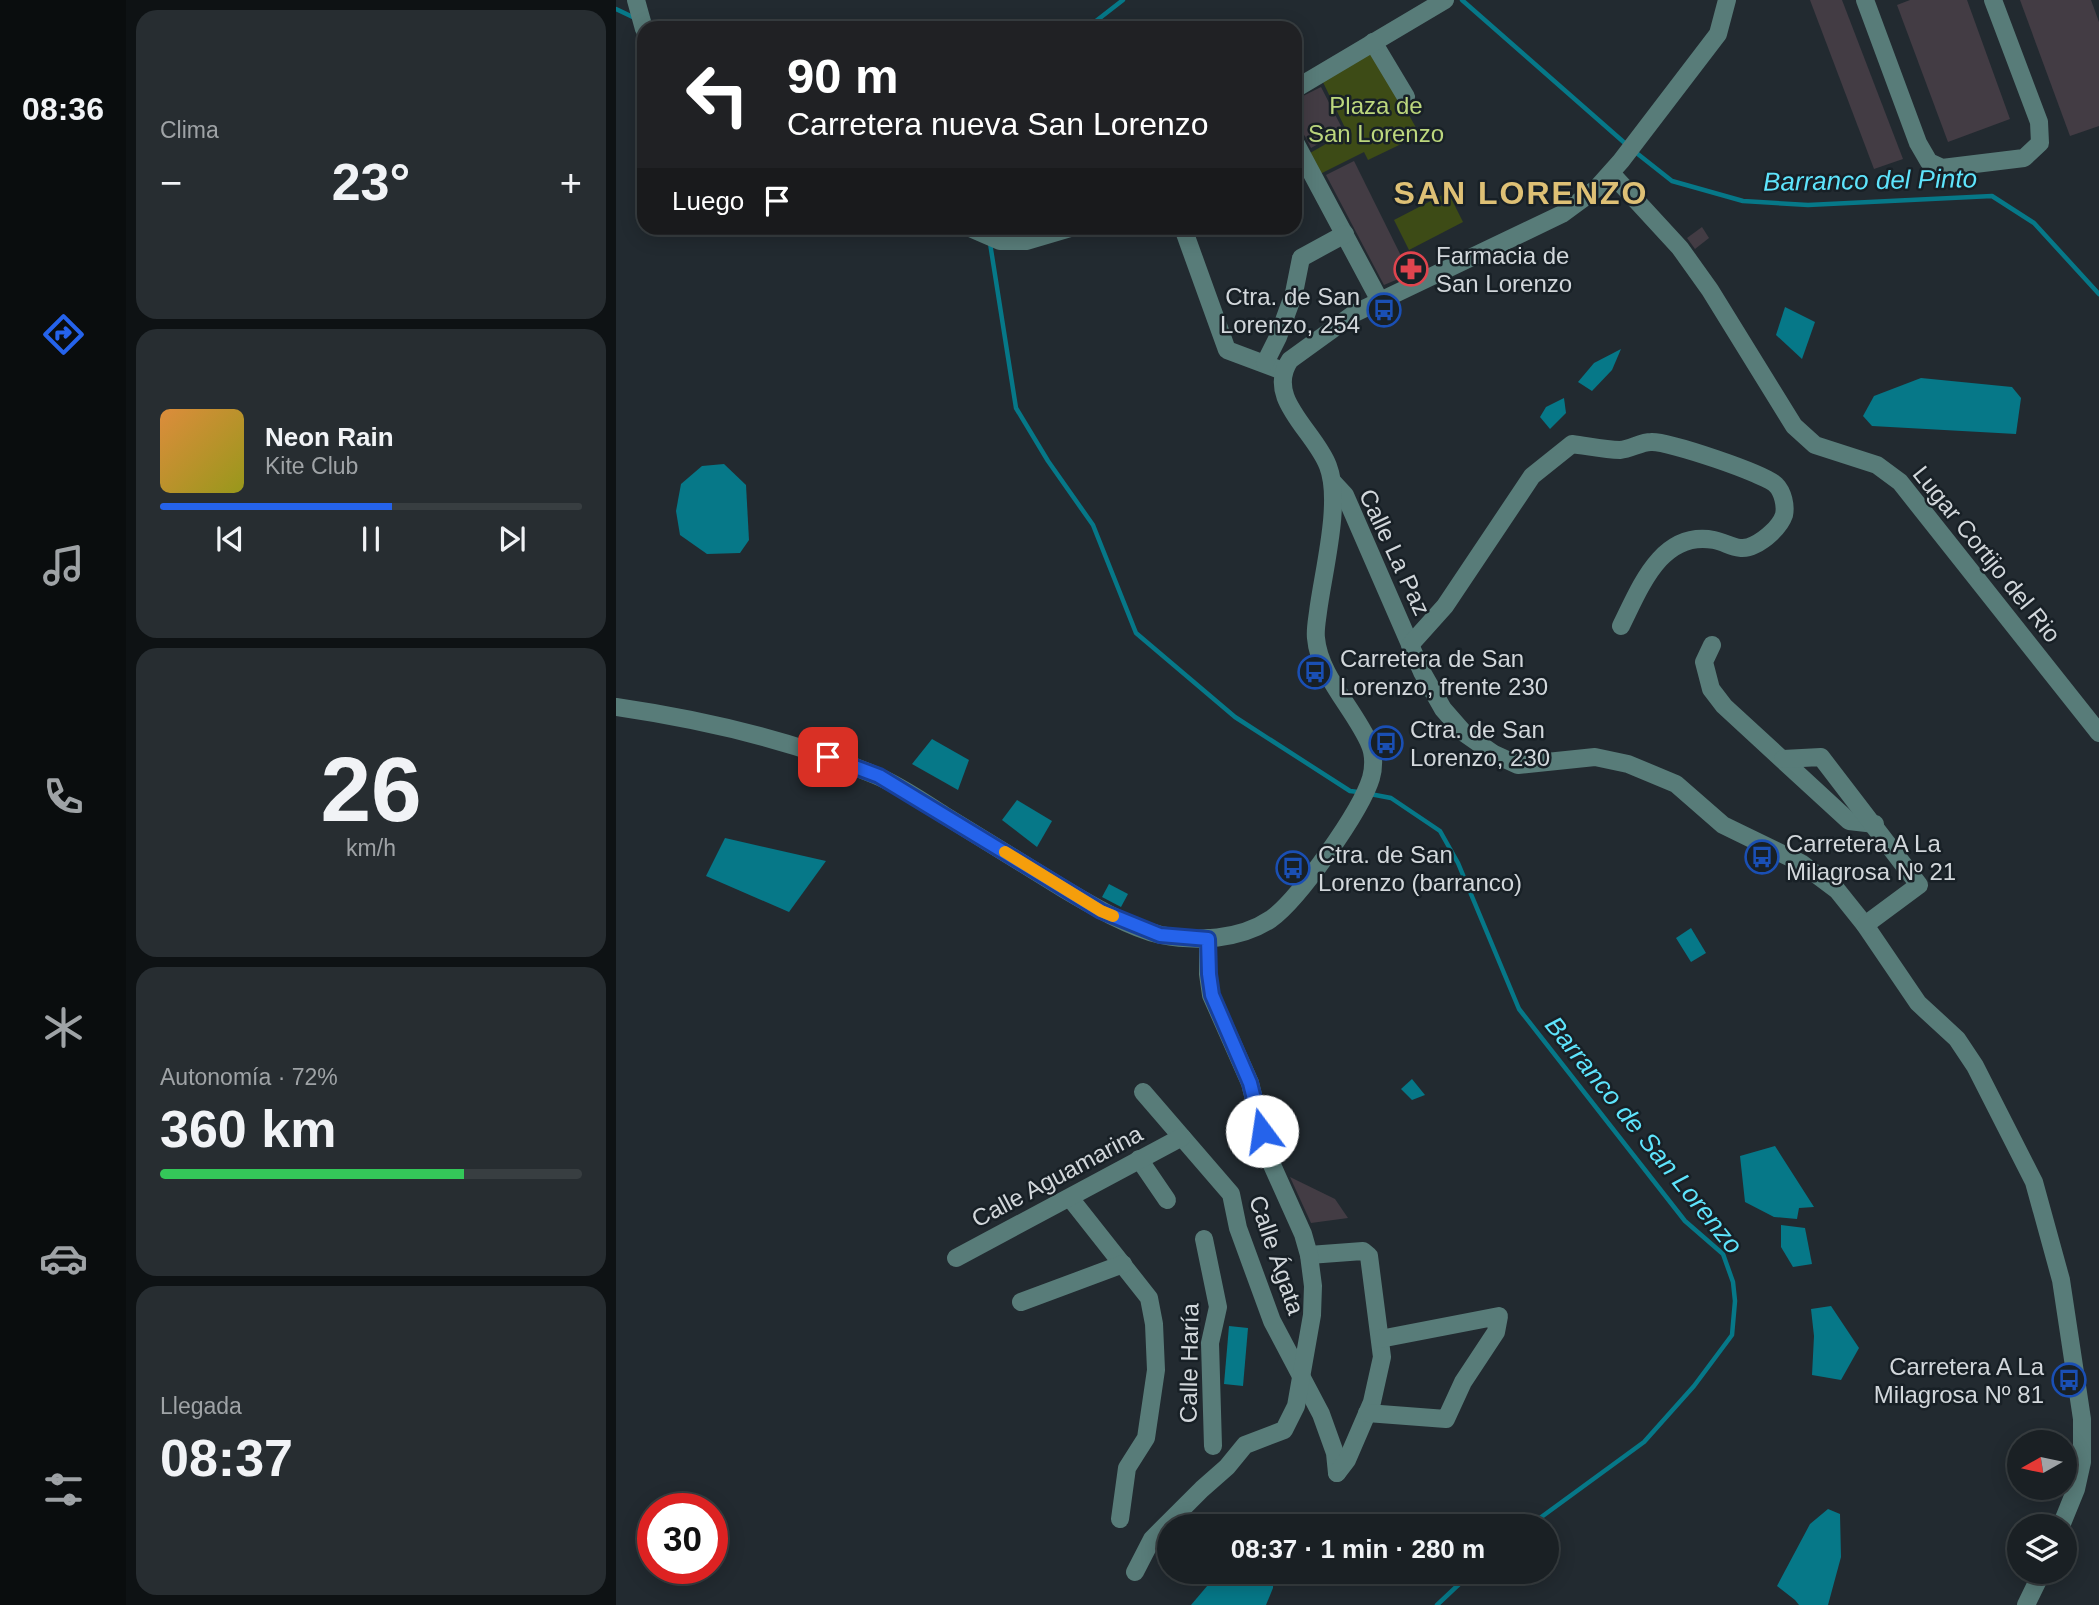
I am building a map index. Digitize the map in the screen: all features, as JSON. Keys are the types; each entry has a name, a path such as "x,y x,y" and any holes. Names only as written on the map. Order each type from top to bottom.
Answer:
{"street":[{"path":"635,0 642,21"},
{"path":"1302,85 1445,0"},
{"path":"1185,235 1227,351 1283,371 1290,360 1355,313 1562,214 1596,189 1718,34 1727,0"},
{"path":"1865,0 1918,143 1929,162 1942,168 2024,158 2040,143 2039,122 1993,0"},
{"path":"1373,42 1406,97"},
{"path":"1302,155 1380,301"},
{"name":"Lugar Cortijo del Rio","path":"1611,173 1680,248 1710,290 1794,426 1815,445 1877,465 1900,482 2099,733"},
{"path":"1265,363 1294,293 1301,258 1345,234"},
{"path":"986,235 1000,241 1026,241 1046,235"},
{"name":"Calle La Paz","path":"1283,371 1283,389 1288,405 1327,464 1332,481 1345,495 1422,672 1443,709 1464,733 1494,754 1518,765 1595,757 1628,764 1676,784 1723,825 1801,863 1837,890 1865,925 1918,1003 1958,1039 1975,1066 2034,1182 2061,1280 2082,1419 2082,1462 2077,1489 2067,1514"},
{"path":"1410,645 1445,606 1532,476 1572,444 1621,450 1651,442 1681,446 1747,470 1776,484 1784,498 1784,516 1765,540 1751,547 1736,549 1722,542 1701,538 1679,544 1661,556 1647,575 1621,626"},
{"path":"616,707 733,728 802,747 879,776 1101,911 1160,935 1208,939 1258,927 1279,913 1337,842 1371,779 1371,747 1321,660 1315,638 1333,504 1332,481"},
{"path":"1712,645 1704,662 1711,689 1724,706 1849,821 1875,824"},
{"path":"1783,759 1821,757 1875,824 1919,885 1865,925"},
{"path":"1135,1572 1152,1539 1227,1467 1245,1445 1283,1430 1296,1406 1312,1315 1313,1286 1309,1255 1303,1234 1268,1156 1250,1083 1212,995 1208,939"},
{"name":"Calle Ágata","path":"1143,1092 1231,1194 1238,1228 1272,1321 1321,1414 1335,1453 1337,1473 1347,1460 1367,1413"},
{"name":"Calle Aguamarina","path":"956,1258 1182,1137"},
{"path":"1139,1159 1167,1200"},
{"path":"1070,1198 1149,1298 1154,1324 1156,1370 1146,1438 1127,1468 1120,1520"},
{"name":"Calle Haría","path":"1204,1240 1218,1307 1210,1343 1213,1446"},
{"path":"1309,1255 1363,1251 1369,1256 1382,1357 1367,1413 1446,1419 1462,1382 1496,1332 1499,1316 1380,1339"},
{"path":"1021,1302 1123,1264"},
{"path":"2026,1605 2036,1584"}],"green space":[{"name":"Plaza de San Lorenzo","path":"1373,50 1420,135 1368,160 1364,152 1320,174 1310,153 1347,132 1321,78"},
{"path":"1448,192 1463,222 1409,250 1394,220"}],"water":[{"path":"1785,307 1815,322 1802,359 1776,335"},
{"path":"1621,349 1612,370 1592,391 1578,382 1594,363"},
{"path":"1921,378 2012,387 2021,398 2016,434 1872,426 1863,416 1874,396"},
{"path":"1564,398 1566,413 1550,429 1540,417 1546,407"},
{"path":"724,464 746,485 749,540 740,553 707,554 680,535 676,511 681,484 702,466"},
{"path":"932,739 969,760 958,790 912,764"},
{"path":"1017,800 1052,821 1037,847 1002,820"},
{"path":"725,838 826,861 789,912 706,876"},
{"path":"1109,884 1128,894 1121,907 1102,897"},
{"path":"1691,928 1706,953 1691,962 1676,938"},
{"path":"1412,1079 1425,1095 1412,1100 1401,1089"},
{"path":"1775,1146 1814,1207 1799,1208 1797,1219 1774,1217 1745,1202 1740,1156"},
{"path":"1781,1225 1805,1228 1812,1264 1793,1267 1781,1247"},
{"path":"1831,1306 1859,1348 1841,1380 1812,1375 1814,1336 1811,1309"},
{"path":"1229,1326 1248,1328 1243,1386 1224,1384"},
{"path":"1828,1509 1840,1514 1841,1557 1828,1605 1799,1605 1777,1586 1810,1524"},
{"path":"1209,1584 1273,1584 1266,1605 1191,1605"}],"building":[{"path":"1810,0 1842,0 1903,159 1874,169"},
{"path":"1910,0 1967,0 2010,119 1948,142 1897,5"},
{"path":"2020,0 2091,0 2099,22 2099,126 2070,136"},
{"path":"1321,87 1343,130 1311,148 1302,133 1302,96"},
{"path":"1354,161 1410,274 1384,285 1326,175"},
{"path":"1702,227 1709,238 1695,249 1687,238"},
{"path":"1290,1177 1335,1199 1348,1218 1311,1223"}],"waterway":[{"name":"Barranco del Pinto","path":"1096,21 1123,0"},
{"name":"Barranco del Pinto","path":"1462,0 1627,145"},
{"name":"Barranco de San Lorenzo","path":"616,9 637,19"},
{"name":"Barranco del Pinto","path":"1634,151 1672,181 1743,201 1808,205 1992,196 2034,223 2099,294"},
{"name":"Barranco de San Lorenzo","path":"990,243 1016,408 1048,461 1093,525 1136,633 1235,717 1350,791 1358,792"},
{"name":"Barranco de San Lorenzo","path":"1370,794 1391,798 1440,831 1458,863 1519,1009 1685,1221 1723,1254 1733,1282 1735,1301 1732,1335 1694,1386 1644,1442 1545,1514"},
{"name":"Barranco de San Lorenzo","path":"1437,1605 1459,1584"}],"slow traffic":[{"path":"1005,852 1113,916"}],"place":[{"name":"Farmacia de San Lorenzo","path":"1411,269"},
{"name":"Ctra. de San Lorenzo, 254","path":"1384,310"},
{"name":"Carretera de San Lorenzo, frente 230","path":"1315,672"},
{"name":"Ctra. de San Lorenzo, 230","path":"1386,743"},
{"name":"Carretera A La Milagrosa Nº 21","path":"1762,857"},
{"name":"Ctra. de San Lorenzo (barranco)","path":"1293,868"},
{"name":"Carretera A La Milagrosa Nº 81","path":"2069,1380"}],"district":[{"name":"SAN LORENZO","path":"1521,193"}],"route":[{"path":"828,757 879,776 1101,911 1160,935 1208,939 1212,995 1250,1083 1262,1131"}]}
